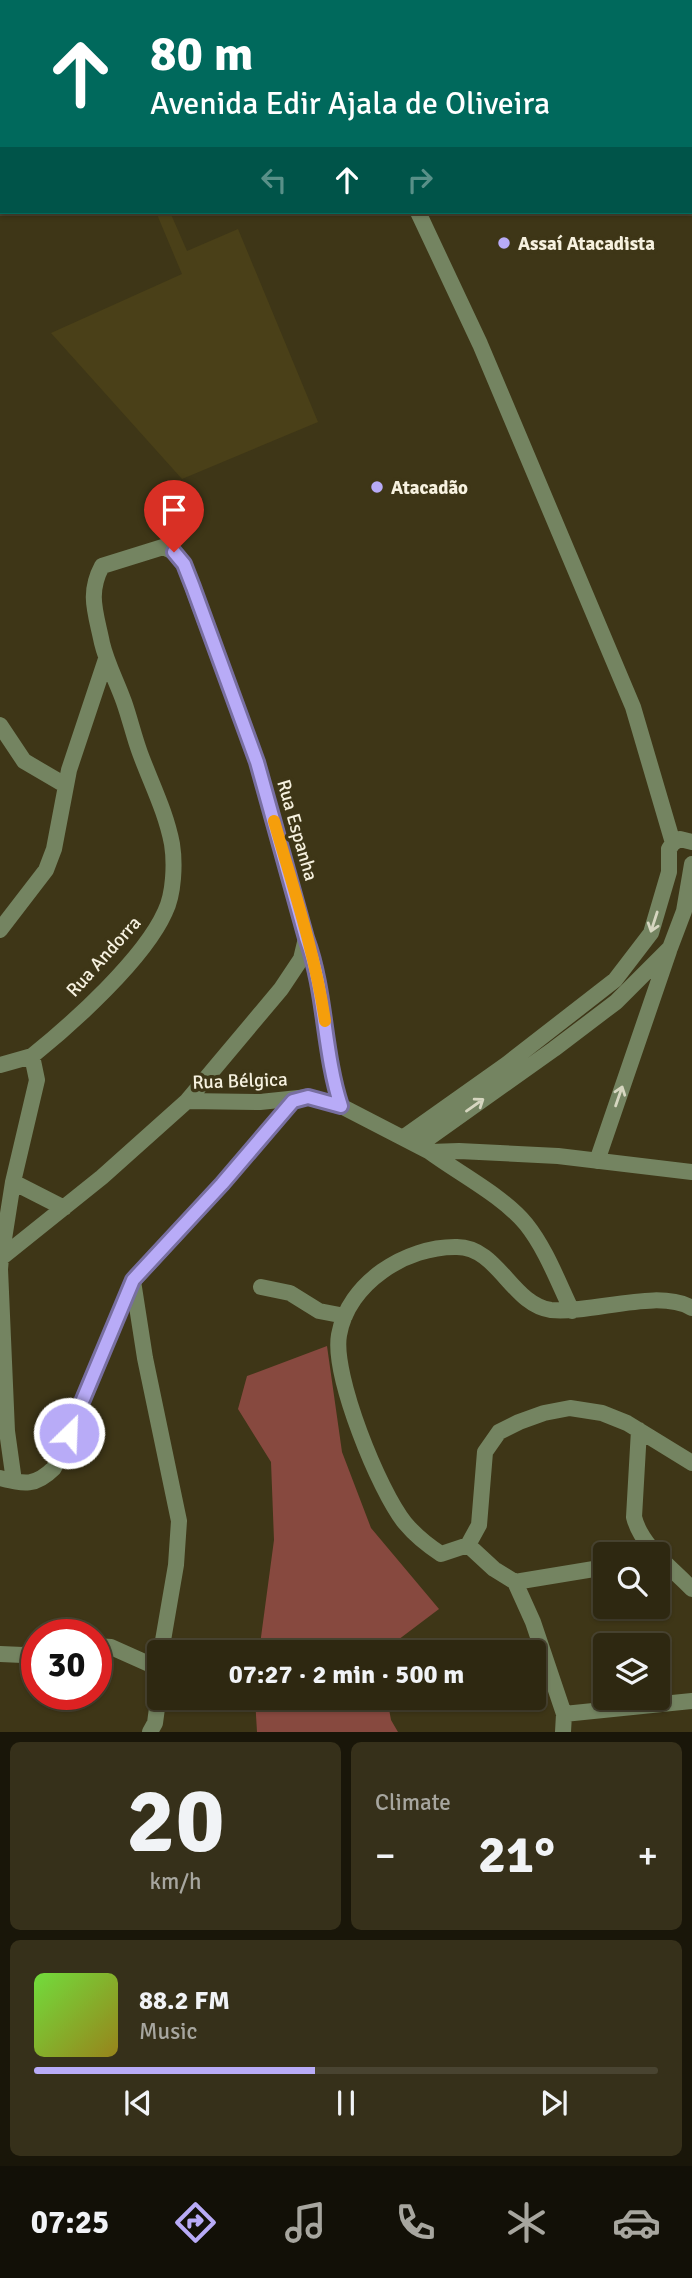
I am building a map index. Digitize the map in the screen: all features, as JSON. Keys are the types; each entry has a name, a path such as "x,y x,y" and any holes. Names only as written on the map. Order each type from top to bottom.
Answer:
{"street":[{"path":"419,214 480,344 633,707 683,843 674,864 683,867 692,864 684,911 597,1161"},
{"name":"Rua Espanha","path":"128,556 163,547 174,552 184,564 257,762 306,938"},
{"name":"Rua Andorra","path":"32,1056 115,980 155,931 167,909 173,872 172,846 165,816 106,659 93,601 93,582 102,566 128,556"},
{"path":"0,930 46,870 54,849 65,785 106,659"},
{"path":"90,710 101,705 124,703"},
{"path":"0,725 24,761 65,785"},
{"path":"404,1137 507,1064 615,980 651,933 669,872 683,843"},
{"path":"187,1101 281,989 301,958 306,938"},
{"path":"306,938 314,961 334,1084 341,1106"},
{"path":"572,1311 525,1223 484,1189 425,1149 616,1002 670,948"},
{"path":"0,1065 32,1056 37,1080 13,1182 0,1269 7,1479 32,1483 54,1468 133,1280 222,1184 293,1101"},
{"name":"Rua Bélgica","path":"1,1258 64,1208 187,1101 234,1103 293,1101 308,1097 341,1106 425,1149 545,1155 692,1172"},
{"path":"13,1182 64,1208"},
{"path":"692,1308 666,1300 572,1311 543,1309 531,1302 482,1255 471,1248 456,1247 408,1257 387,1268 368,1283 350,1304 338,1338 345,1389 370,1458 404,1522 425,1543 441,1554 468,1545 479,1525 485,1452 499,1432 544,1413 570,1408 602,1413 639,1430 692,1463"},
{"path":"133,1280 145,1358 179,1521 176,1565 163,1640"},
{"path":"261,1287 289,1293 319,1311 345,1316"},
{"path":"639,1430 635,1517 637,1527 647,1542"},
{"path":"468,1545 494,1569 515,1582 533,1622 564,1714 563,1732"},
{"path":"670,1568 692,1589"},
{"path":"515,1582 593,1569"},
{"path":"112,1647 147,1657"},
{"path":"0,1654 21,1655"},
{"path":"564,1714 692,1701"},
{"path":"150,1732 155,1723 157,1710"}],"shaded area":[{"path":"157,214 171,214 187,251 238,229 318,422 182,479 51,333 182,274"},
{"path":"327,1346 342,1452 371,1528 439,1609 398,1640 261,1640 274,1540 271,1462 238,1409 247,1376"},
{"path":"256,1710 389,1710 398,1732 257,1732"}],"slow traffic":[{"path":"274,821 314,961 325,1021"}],"place":[{"name":"Assaí Atacadista","path":"504,243"},
{"name":"Atacadão","path":"377,487"}],"route":[{"path":"69,1433 133,1280 222,1184 293,1101 308,1097 341,1106 334,1084 314,961 257,762 184,564 174,552"}]}
